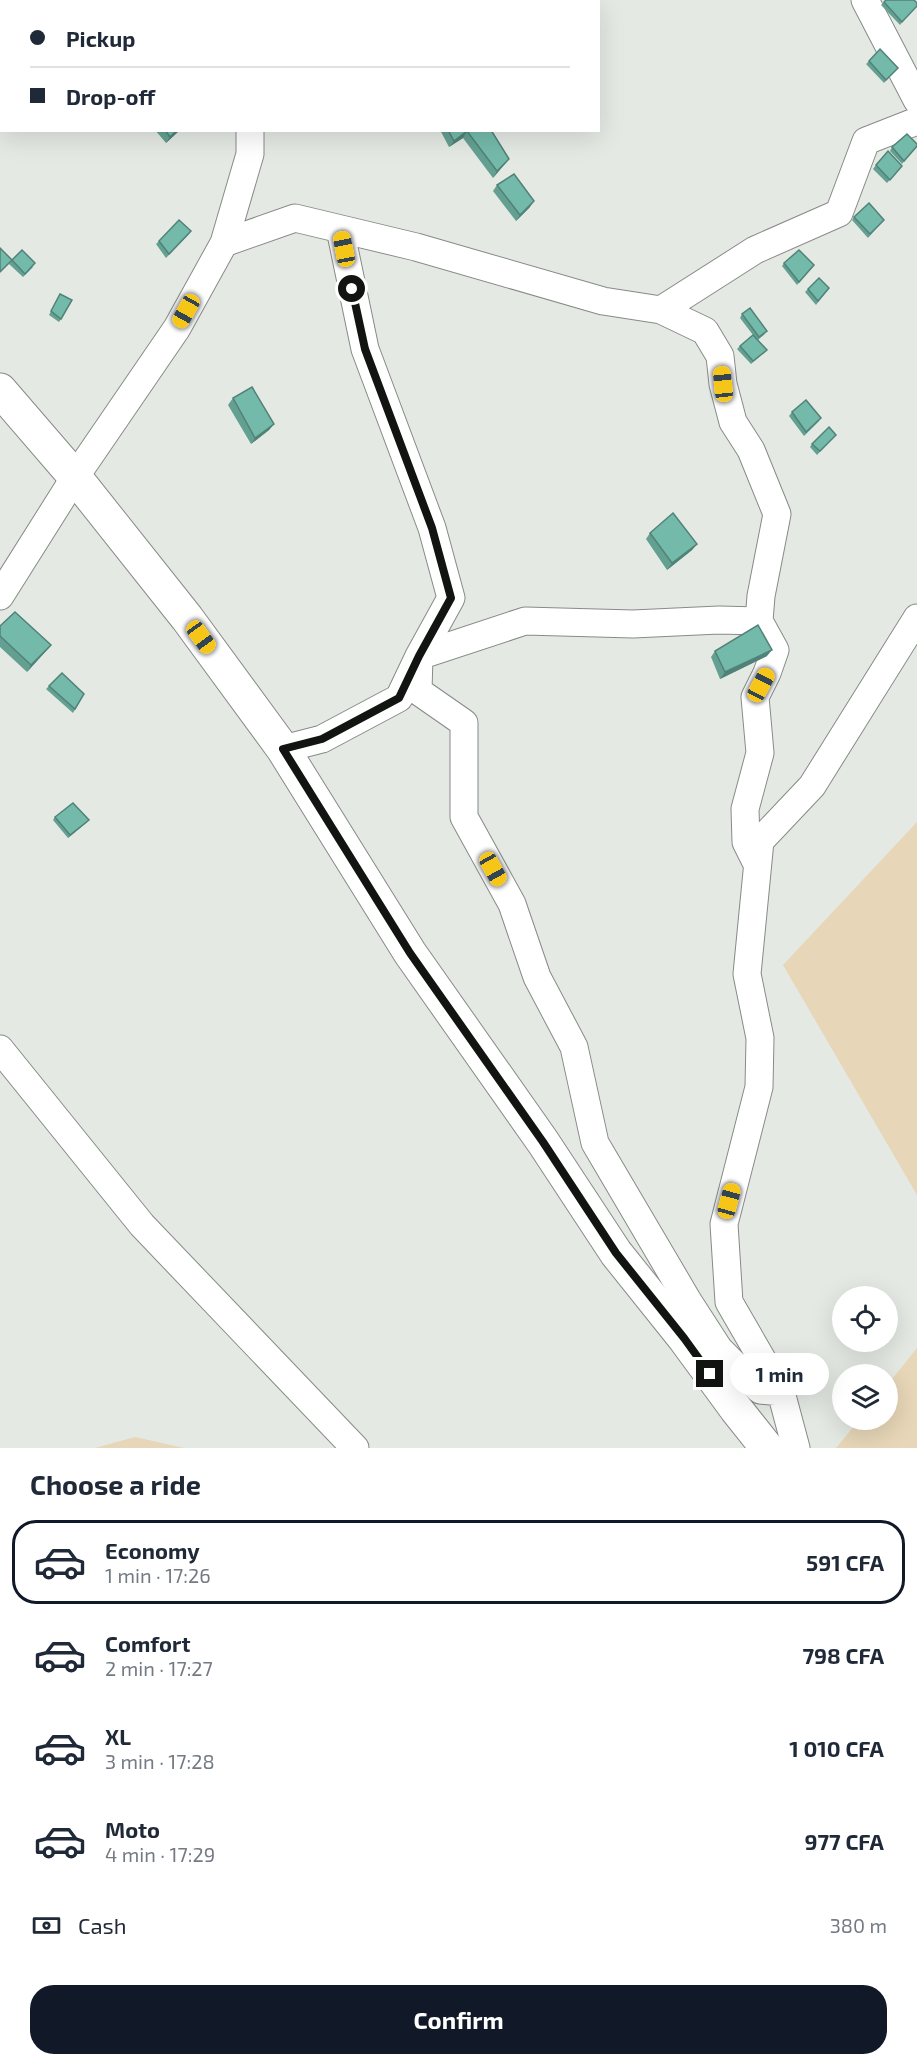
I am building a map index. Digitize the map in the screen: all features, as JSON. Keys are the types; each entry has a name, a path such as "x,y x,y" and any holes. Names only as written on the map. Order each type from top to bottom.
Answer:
{"main road":[{"path":"0,390 75,477 187,618 283,749 410,953 543,1142 616,1253 767,1448"}],"street":[{"path":"866,0 917,100"},
{"path":"661,310 754,250 839,213 866,141 917,121"},
{"path":"0,596 75,477 177,328 224,243 250,154 250,132"},
{"path":"224,243 295,218 416,247 603,301 661,310 705,331 720,356 723,384 733,422 751,450 777,514 761,596 759,621 775,650 767,673 754,696 760,753 745,809 746,842 759,869"},
{"path":"283,749 322,739 399,698 451,598 432,528 365,349 340,229"},
{"path":"796,1448 781,1392 729,1302 724,1224 759,1087 760,1038 747,974 760,842 812,786 917,618"},
{"path":"419,656 525,621 633,624 719,620 759,621"},
{"path":"419,656 418,691 464,723 464,817 512,904 537,977 574,1047 595,1143 688,1301 719,1349 760,1390 781,1392"},
{"path":"0,1049 142,1226 355,1448"}],"shaded area":[{"path":"917,822 917,1195 783,965"},
{"path":"917,1348 917,1448 836,1448 851,1430 898,1430 898,1372"},
{"path":"135,1437 184,1448 95,1448"}],"building":[{"path":"886,0 914,0 917,6 902,22 884,2"},
{"path":"880,49 898,68 886,80 869,61"},
{"path":"449,132 466,132 454,141"},
{"path":"468,132 492,132 509,159 497,171"},
{"path":"907,134 917,146 904,161 892,147"},
{"path":"888,151 902,166 890,180 876,165"},
{"path":"514,174 534,201 520,215 497,185"},
{"path":"869,203 884,220 870,234 854,217"},
{"path":"179,220 191,231 169,254 159,241"},
{"path":"0,248 12,260 0,272"},
{"path":"22,250 35,263 25,274 12,260"},
{"path":"799,250 814,265 799,282 784,263"},
{"path":"819,278 829,288 818,301 808,289"},
{"path":"60,294 72,300 61,319 51,311"},
{"path":"750,308 767,331 759,337 742,314"},
{"path":"753,335 767,350 753,361 740,346"},
{"path":"252,387 274,424 255,438 233,398"},
{"path":"806,400 821,418 806,432 792,412"},
{"path":"829,427 836,435 820,451 812,444"},
{"path":"673,513 697,544 672,563 650,533"},
{"path":"15,612 51,645 31,665 0,636 0,626"},
{"path":"758,625 772,650 725,672 715,651"},
{"path":"62,673 84,694 75,709 49,686"},
{"path":"73,803 89,820 70,835 55,817"}],"route":[{"path":"352,289 365,349 395,435 432,528 451,598 399,698 322,739 283,749 410,953 543,1142 616,1253 710,1374"}]}
